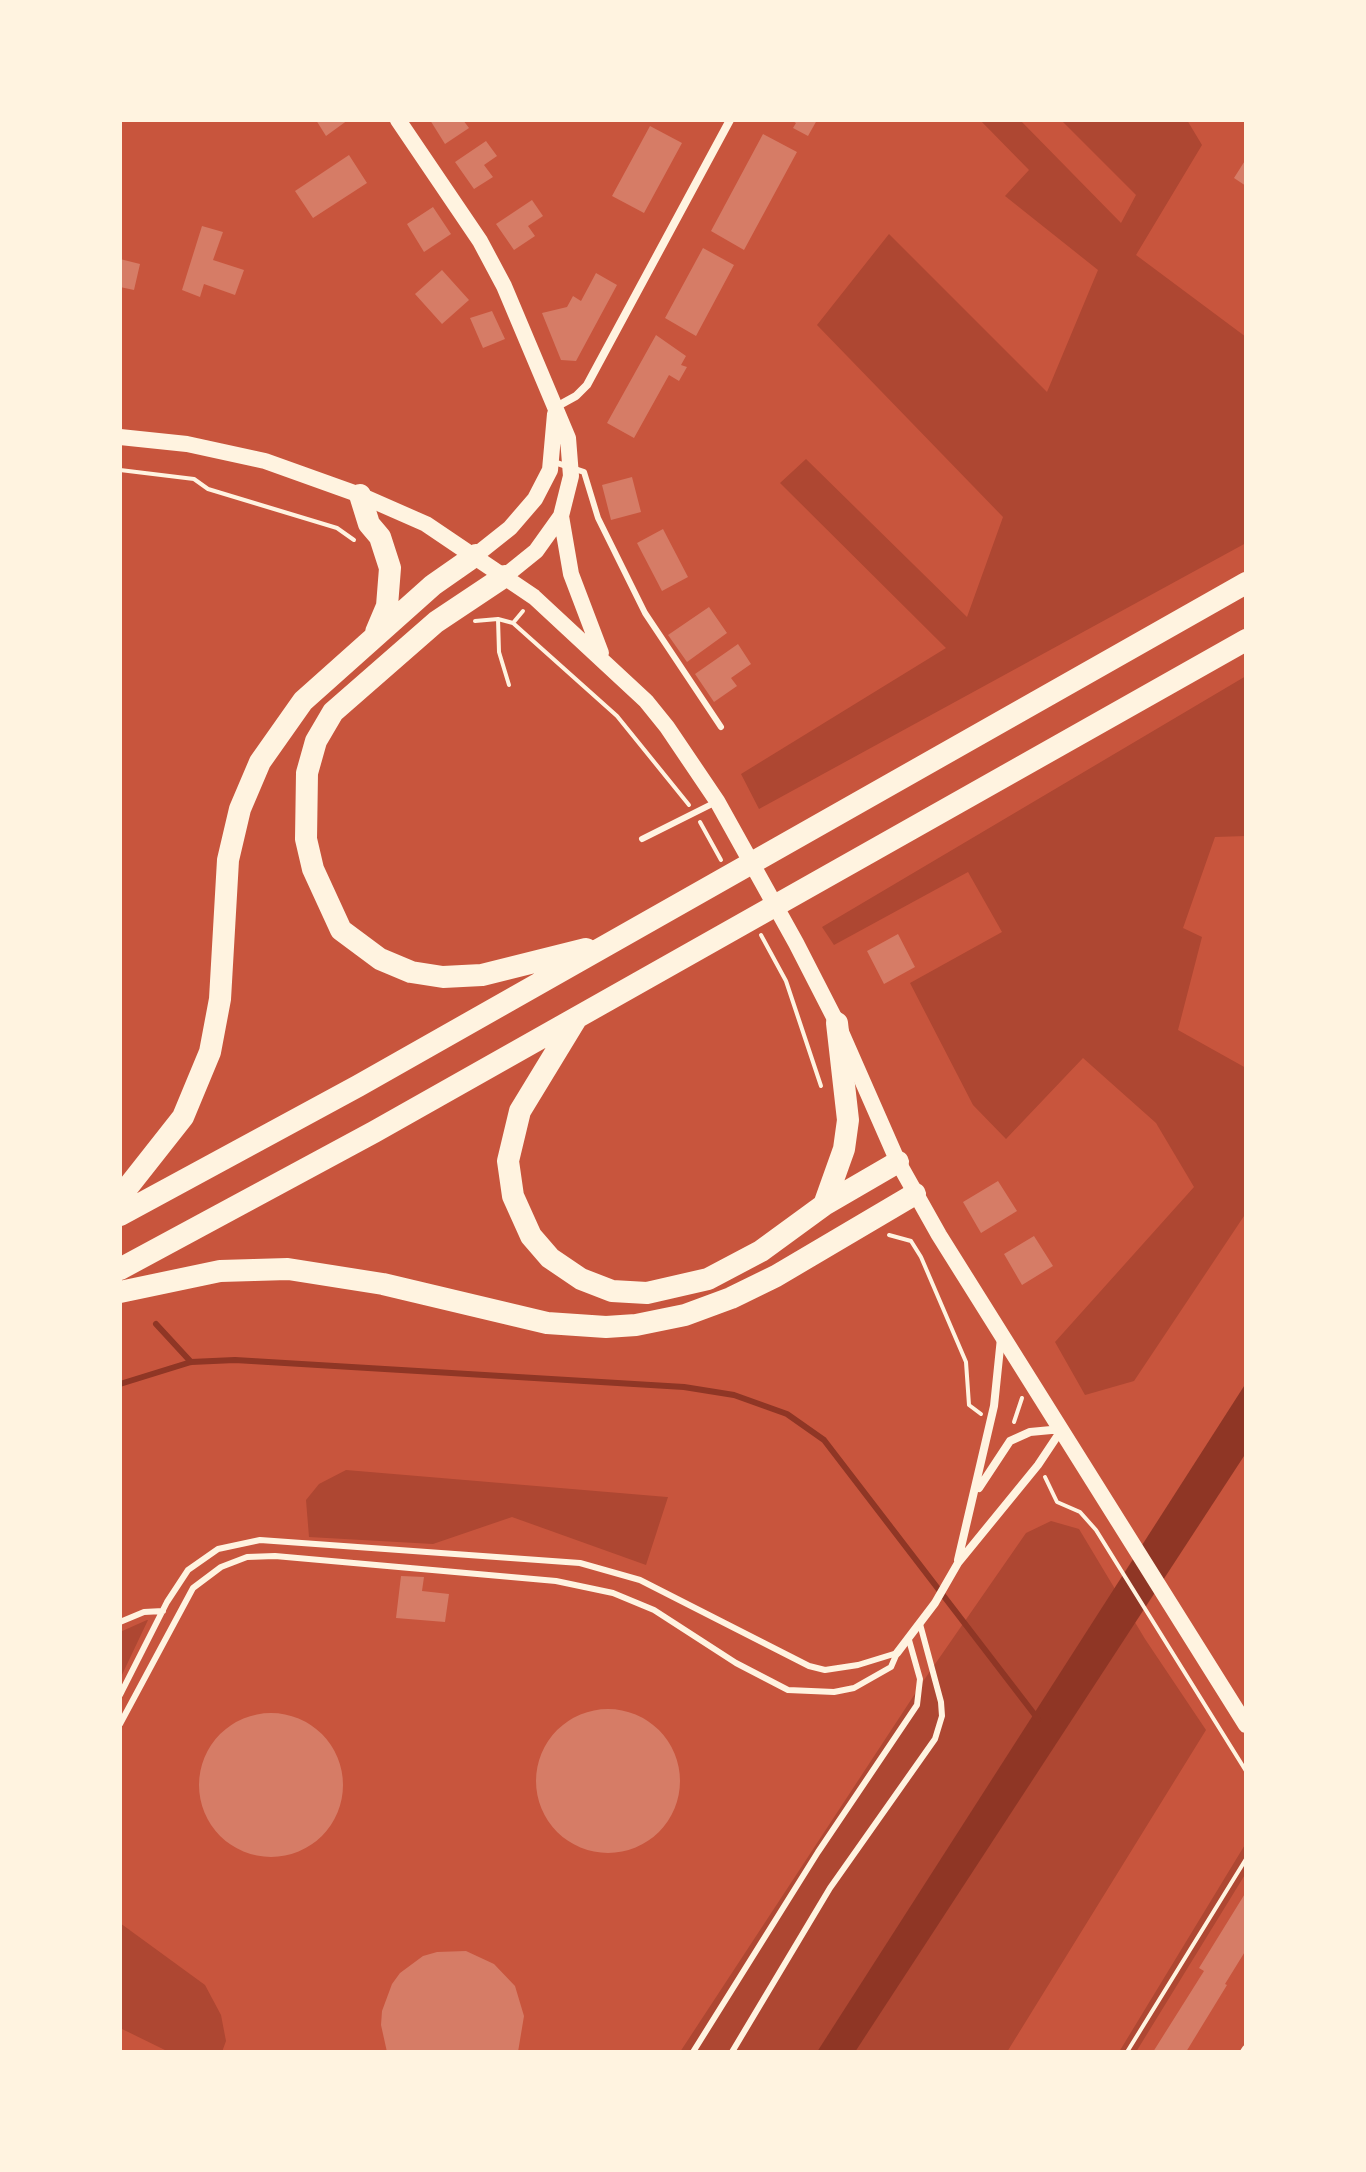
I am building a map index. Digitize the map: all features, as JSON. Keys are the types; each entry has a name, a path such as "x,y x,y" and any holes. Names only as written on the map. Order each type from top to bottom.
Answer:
{"highway":[{"path":"360,495 369,524 380,537 390,568 387,606 375,635"},
{"path":"120,1197 183,1117 210,1052 220,999 228,860 249,784 272,741 295,711 375,635 433,585 476,555"},
{"path":"505,576 436,622 333,712 316,741 307,773 306,839 313,869 341,930 380,959 411,972 443,977 482,975 618,940"},
{"path":"120,1215 618,940 1246,583"},
{"path":"120,1269 577,1018 1246,640"},
{"path":"577,1018 520,1111 508,1161 513,1196 526,1227 557,1264 581,1279 612,1291 668,1291 739,1264 824,1205 898,1162"},
{"path":"824,1205 844,1149 848,1120 837,1023"},
{"path":"120,1292 220,1271 288,1269 383,1284 547,1323 606,1327 636,1325 685,1315 731,1298 776,1276 915,1194"}],"main road":[{"path":"398,120 498,275 568,438 571,466 561,516 571,574 603,658"},
{"path":"476,555 522,516 543,485 551,461 556,407"},
{"path":"120,437 187,444 265,461 360,495 426,524 505,576 603,658 667,727 717,801 837,1023 915,1194 1246,1725"},
{"path":"505,576 536,551 561,516"}],"street":[{"path":"556,407 576,396 587,385 730,120"},
{"path":"958,1563 991,1418 1002,1334"},
{"path":"975,1493 1010,1441 1030,1432 1062,1429"},
{"path":"897,1653 935,1603 958,1563 1038,1465 1062,1429"}],"lane":[{"path":"551,461 584,472 598,518 645,613 721,727"},
{"path":"642,839 717,801"},
{"path":"120,1695 163,1611 197,1562 218,1549 260,1540 580,1563 640,1580 809,1666 825,1670 847,1667 897,1653"},
{"path":"120,1724 193,1588 221,1567 247,1557 275,1556 556,1581 613,1593 654,1610 736,1663 788,1690 834,1692 854,1688 883,1674 891,1667 897,1653"},
{"path":"120,1622 144,1612 163,1611"},
{"path":"732,2052 830,1888 935,1739 942,1716 941,1702 920,1624"},
{"path":"693,2052 818,1852 917,1705 920,1679 909,1640"}],"path":[{"path":"120,470 194,479 208,489 337,528 359,545"},
{"path":"498,619 499,652 509,685"},
{"path":"879,1235 911,1241 921,1257 966,1362 969,1405 991,1418"},
{"path":"1057,1502 1080,1512 1096,1530 1246,1771"},
{"path":"1127,2052 1246,1859"}],"shaded area":[{"path":"980,120 1020,120 1121,223 1136,195 1061,120 1187,120 1202,145 1136,255 1246,337 1246,543 759,809 741,774 946,648 780,483 806,459 967,617 1003,517 817,325 889,234 1047,392 1098,270 1005,196 1029,170"},
{"path":"1246,676 1246,836 1215,837 1183,928 1202,937 1178,1030 1246,1068 1246,1213 1134,1381 1085,1395 1055,1342 1194,1187 1156,1123 1083,1058 1006,1139 973,1105 910,983 1002,932 968,872 834,945 822,927"},
{"path":"1246,1383 1246,1453 855,2052 817,2052"},
{"path":"346,1470 668,1497 646,1565 512,1517 433,1544 309,1537 306,1500 319,1484"},
{"path":"1051,1521 1079,1529 1145,1639 1206,1730 1007,2052 680,2052 924,1680 1026,1533"},
{"path":"148,1620 120,1679 120,1632"},
{"path":"1246,1843 1246,1873 1136,2052 1119,2052"},
{"path":"120,1923 205,1985 221,2015 226,2041 222,2052 169,2052 120,2028"}],"building":[{"path":"316,120 348,120 326,136"},
{"path":"430,120 463,120 469,128 445,144"},
{"path":"791,120 817,120 808,136 793,128 796,123"},
{"path":"650,126 682,143 644,213 612,196"},
{"path":"763,134 797,152 744,250 711,231"},
{"path":"486,141 497,156 484,165 493,177 474,189 455,162"},
{"path":"349,155 367,183 313,218 295,191"},
{"path":"1246,159 1246,186 1234,178"},
{"path":"532,200 543,216 528,226 535,236 514,250 496,224"},
{"path":"433,207 451,234 424,252 407,224"},
{"path":"202,226 223,232 213,260 244,270 235,295 204,284 200,297 182,290"},
{"path":"703,248 734,265 696,336 665,318"},
{"path":"120,259 140,264 134,290 120,287"},
{"path":"442,270 469,300 442,324 415,294"},
{"path":"596,273 617,285 576,361 561,360 542,313 567,307 573,296 581,301"},
{"path":"492,311 505,339 483,348 470,318"},
{"path":"656,335 686,356 681,365 687,367 679,381 669,375 634,438 607,423"},
{"path":"632,477 641,512 611,520 602,485"},
{"path":"663,529 688,577 662,591 637,543"},
{"path":"709,607 727,633 687,662 668,635"},
{"path":"738,644 751,664 731,678 737,686 714,702 695,674"},
{"path":"898,934 915,967 884,984 867,951"},
{"path":"998,1181 1017,1211 981,1233 963,1202"},
{"path":"1034,1236 1053,1266 1022,1285 1004,1254"},
{"path":"401,1576 424,1577 422,1591 449,1594 445,1622 396,1618"},
{"path":"608,1709 635,1715 659,1730 674,1754 680,1781 674,1808 659,1832 635,1847 608,1853 581,1847 557,1832 542,1808 536,1781 542,1754 557,1730 581,1715"},
{"path":"271,1713 298,1719 322,1734 337,1758 343,1785 337,1812 322,1836 298,1851 271,1857 244,1851 220,1836 205,1812 199,1785 205,1758 220,1734 244,1719"},
{"path":"1246,1892 1246,1950 1227,1985 1186,2052 1153,2052 1204,1971 1199,1968"},
{"path":"466,1951 494,1964 515,1986 524,2016 518,2052 387,2052 381,2025 382,2011 392,1984 400,1973 423,1956"}],"waterway":[{"path":"156,1324 191,1362"},
{"path":"120,1384 191,1362 235,1360 684,1387 734,1395 787,1414 824,1440 1038,1719"}]}
